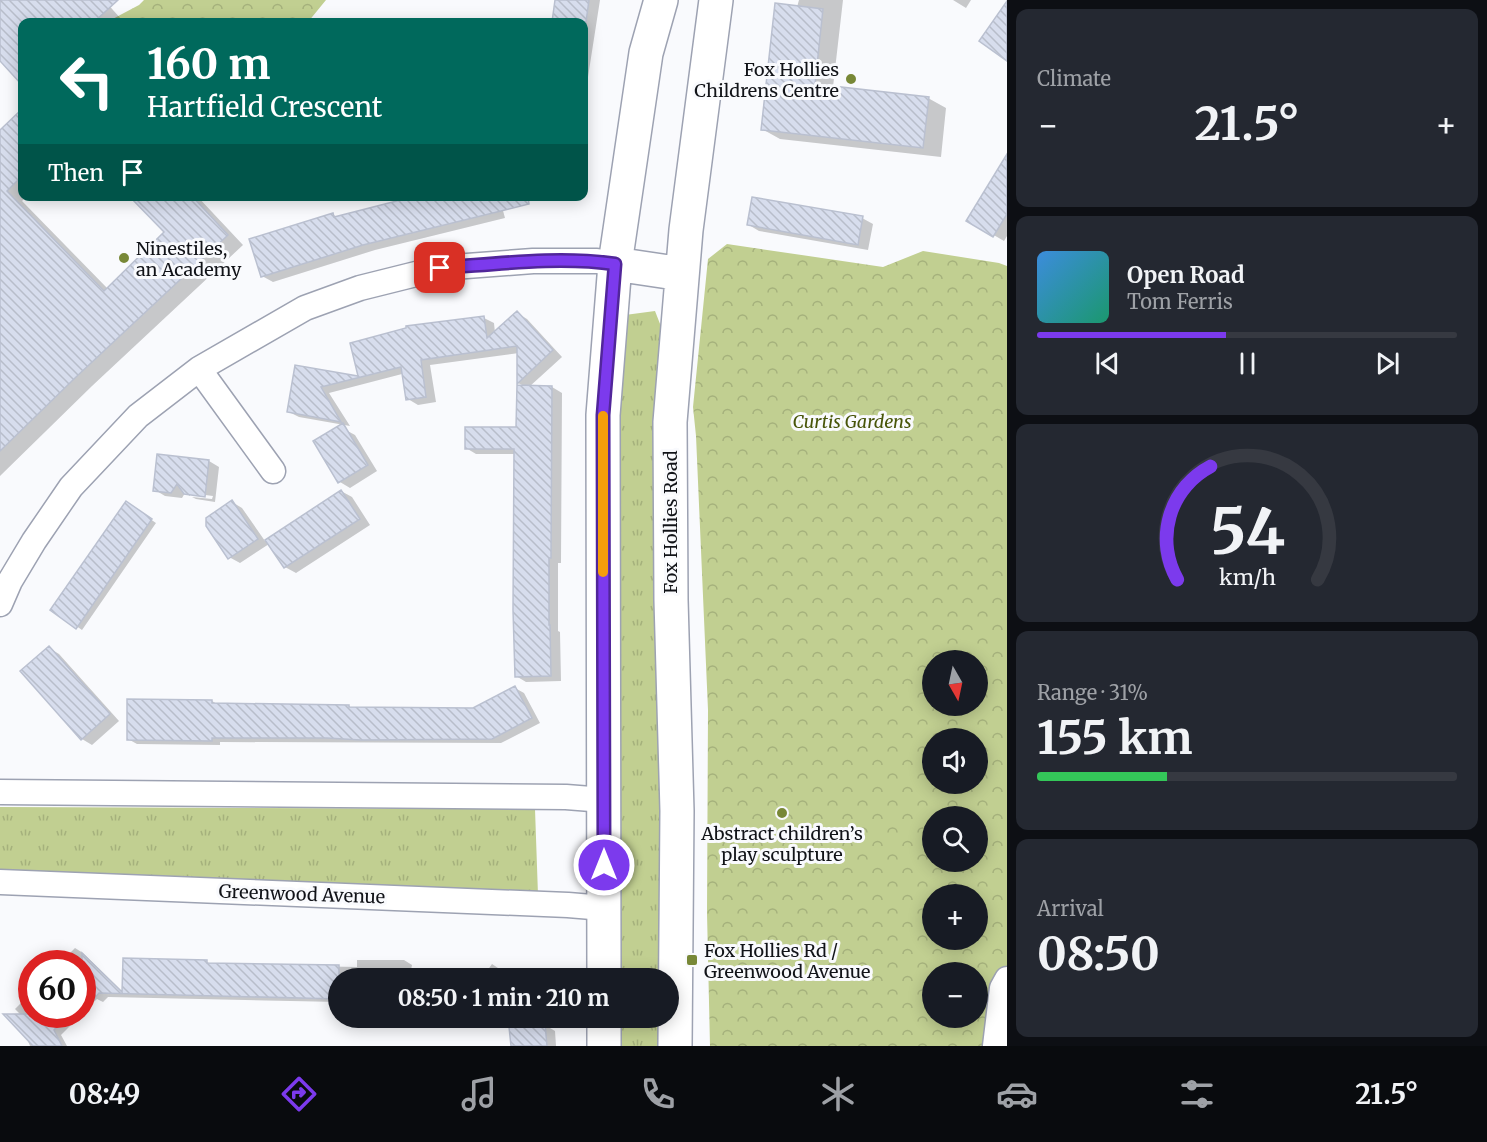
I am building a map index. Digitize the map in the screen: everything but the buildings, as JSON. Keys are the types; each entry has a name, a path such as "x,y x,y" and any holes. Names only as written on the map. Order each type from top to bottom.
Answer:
{"main road":[{"path":"604,968 603,415 615,264 646,53 661,0"},
{"name":"Fox Hollies Road","path":"675,1046 677,810 671,600 670,422 687,219 717,0"},
{"path":"615,264 682,274"},
{"path":"604,1028 604,1046"}],"street":[{"path":"0,604 10,581 34,541 71,487 138,416 199,369 305,308 372,285 440,268 533,261 597,261 615,264"},
{"path":"199,369 273,471"},
{"path":"0,792 566,797 604,800"},
{"name":"Greenwood Avenue","path":"0,882 604,908"},
{"path":"995,1046 1002,988 1007,979"}],"green space":[{"path":"144,0 326,0 311,18 115,18"},
{"name":"Curtis Gardens","path":"727,244 883,267 923,251 1007,266 1007,966 999,973 988,1027 988,962 922,962 922,1028 988,1028 984,1046 710,1046 707,913 708,710 693,407 708,259"},
{"path":"655,311 662,329 655,423 662,968 617,968 616,409 625,315"},
{"path":"0,807 535,809 538,895 0,872"},
{"path":"617,1028 662,1028 663,1046 617,1046"}],"slow traffic":[{"path":"603,416 603,572"}],"place":[{"name":"Fox Hollies Childrens Centre","path":"851,79"},
{"name":"Ninestiles, an Academy","path":"124,258"},
{"name":"Abstract children’s play sculpture","path":"782,813"},
{"name":"Fox Hollies Rd / Greenwood Avenue","path":"692,960"}],"route":[{"path":"440,268 533,261 597,261 615,264 603,415 604,865"}]}
